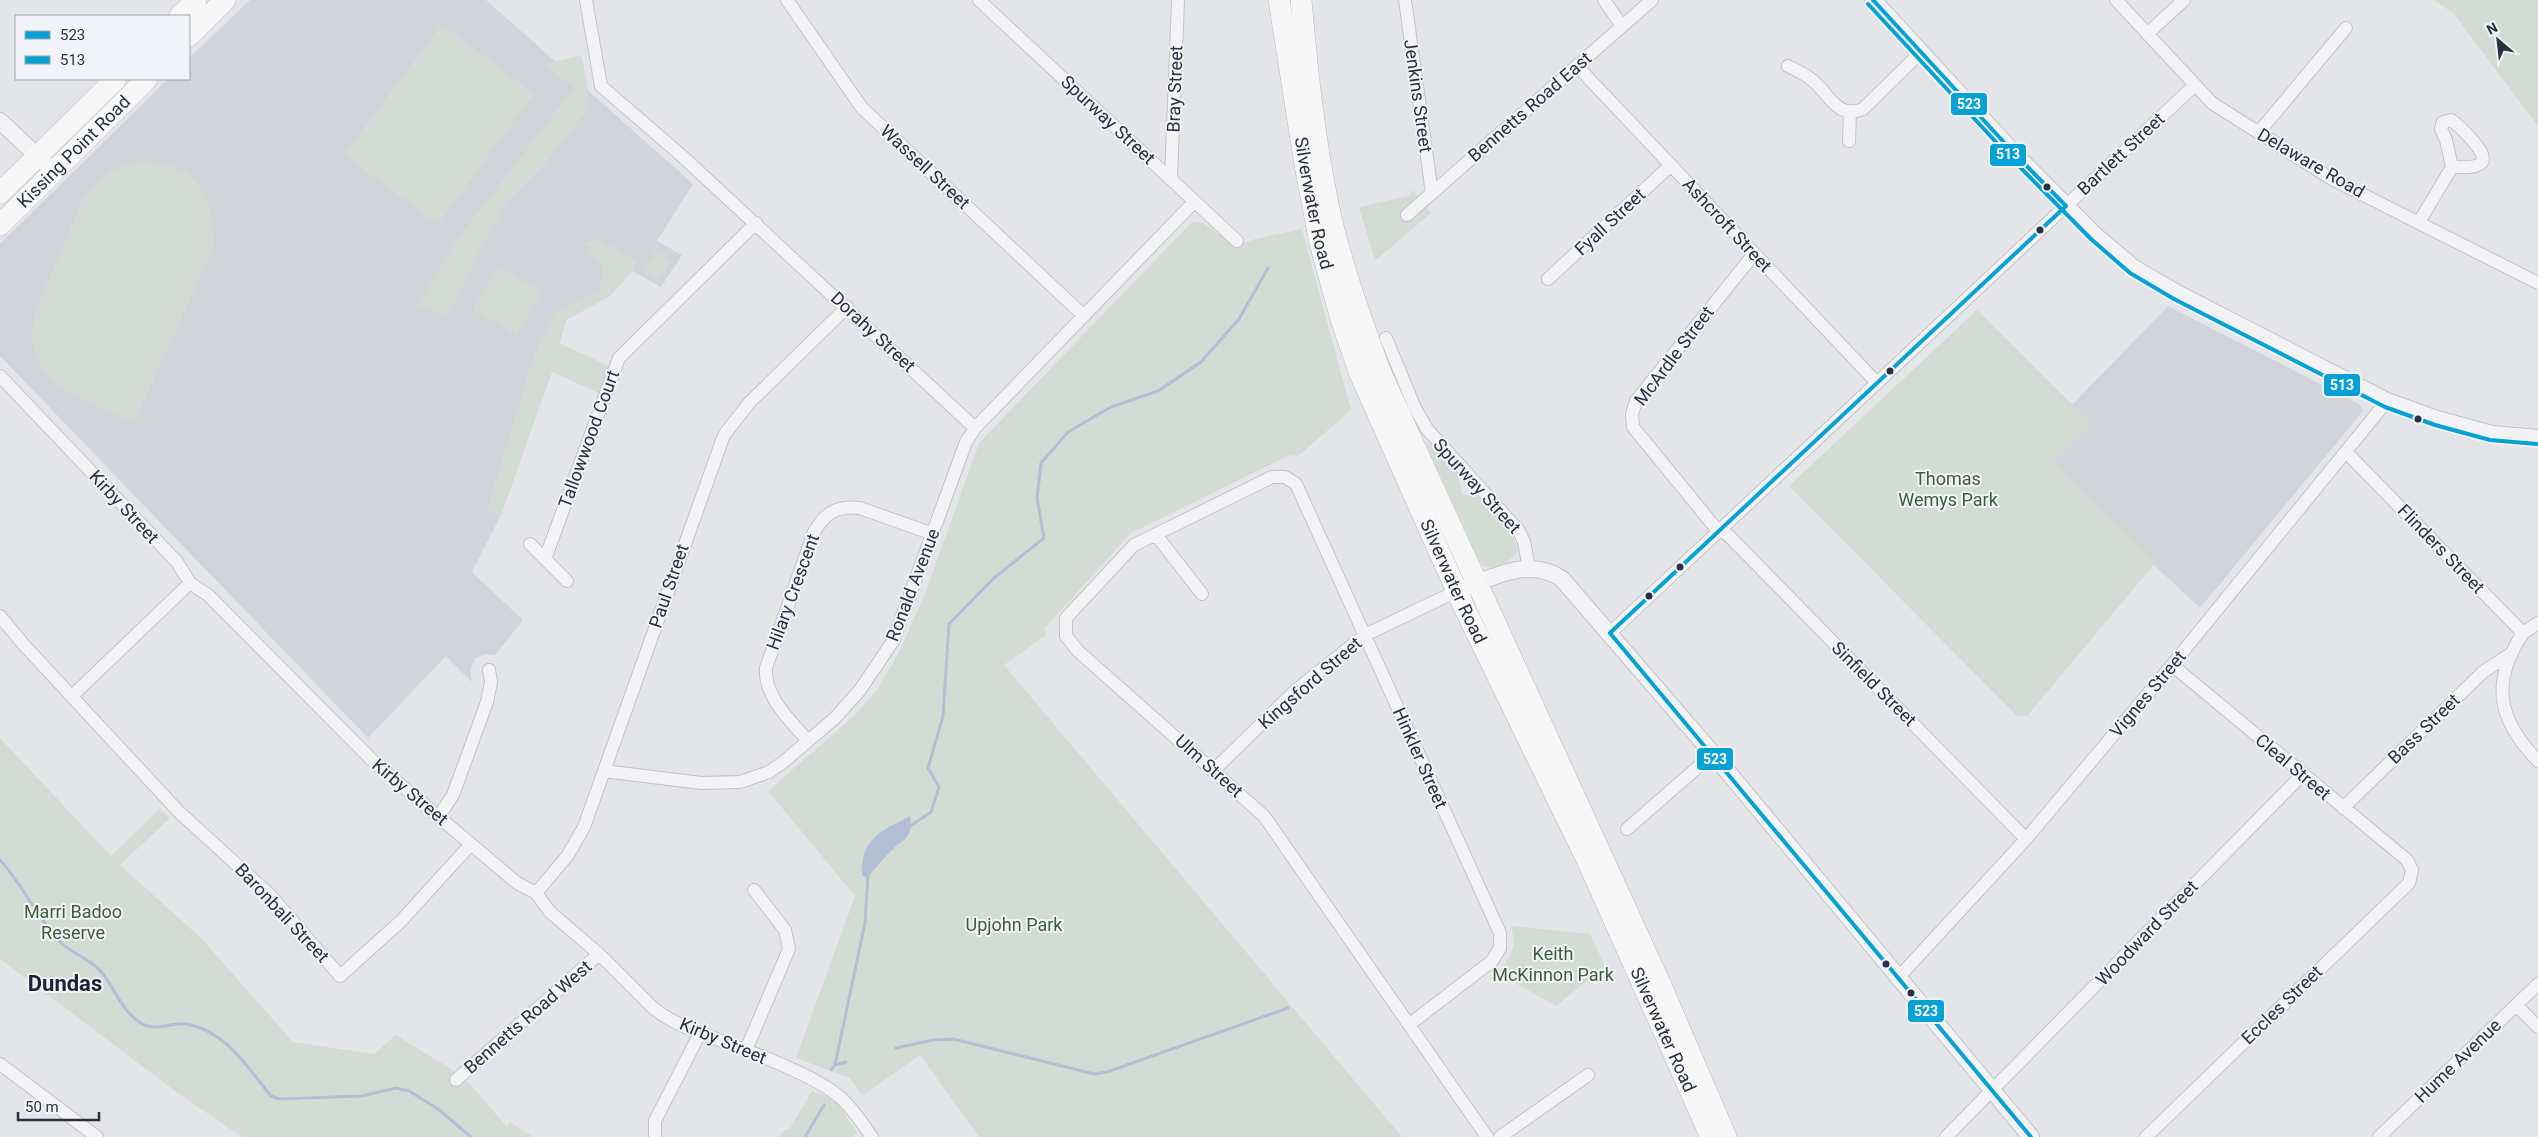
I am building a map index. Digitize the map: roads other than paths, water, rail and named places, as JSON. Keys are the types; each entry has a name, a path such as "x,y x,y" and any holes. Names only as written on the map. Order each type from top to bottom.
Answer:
{"main road":[{"path":"181,15 196,0"},
{"path":"190,35 225,0"},
{"name":"Silverwater Road","path":"1279,0 1312,205 1329,281 1367,392 1457,591 1588,862 1711,1137"},
{"name":"Silverwater Road","path":"1300,0 1310,96 1327,196 1354,300 1380,371 1659,981 1726,1137"},
{"name":"Kissing Point Road","path":"0,194 115,80"},
{"name":"Kissing Point Road","path":"0,225 146,80"}],"street":[{"name":"Dorahy Street","path":"590,0 601,86 682,156 974,428"},
{"name":"Wassell Street","path":"787,0 862,108 1084,316"},
{"name":"Spurway Street","path":"979,0 1237,241"},
{"name":"Bray Street","path":"1171,178 1178,0"},
{"name":"Jenkins Street","path":"1404,0 1432,193"},
{"path":"1604,0 1622,26"},
{"name":"Bennetts Road East","path":"1408,215 1652,0"},
{"path":"1873,0 2066,206 2095,235 2134,268 2387,401 2437,419 2492,434 2538,438"},
{"name":"Delaware Road","path":"2116,0 2212,103 2332,178 2538,283"},
{"path":"2147,34 2184,0"},
{"path":"2258,132 2346,28"},
{"path":"1788,66 1813,80 1838,108 1850,113 1863,109 1921,52"},
{"name":"Ashcroft Street","path":"1577,66 1878,383"},
{"name":"Bartlett Street","path":"1610,633 2195,86"},
{"path":"1849,141 1850,113"},
{"path":"0,120 54,172"},
{"name":"Fyall Street","path":"1548,279 1671,165"},
{"path":"2419,222 2452,167"},
{"path":"974,428 1194,202"},
{"name":"Tallowwood Court","path":"545,559 619,358 756,224"},
{"name":"McArdle Street","path":"1721,530 1714,526 1642,440 1633,427 1632,414 1636,401 1649,383 1754,254"},
{"name":"Paul Street","path":"536,893 568,855 577,840 604,771 724,435 749,403 846,307"},
{"name":"Spurway Street","path":"1386,338 1422,422 1519,531 1524,542 1529,568"},
{"name":"Kirby Street","path":"0,376 177,562 190,583 208,595 375,763 517,884 536,893 550,912 599,954 658,1013 700,1033 746,1050 829,1089 847,1104 872,1137"},
{"name":"Vignes Street","path":"1898,978 2026,839 2172,665 2387,401"},
{"name":"Ronald Avenue","path":"604,771 701,783 740,782 769,772 834,718 860,690 893,641 966,442 974,428"},
{"name":"Flinders Street","path":"2346,452 2523,633"},
{"name":"Hinkler Street","path":"1272,477 1285,476 1296,484 1500,933 1500,948 1492,961 1410,1024"},
{"name":"Ulm Street","path":"1272,477 1134,545 1066,618 1066,636 1078,650 1264,816 1487,1137"},
{"name":"Hilary Crescent","path":"808,741 774,699 765,679 766,668 814,532 821,520 828,513 847,506 860,508 932,534"},
{"name":"Sinfield Street","path":"1721,530 2026,839"},
{"path":"1156,535 1202,594"},
{"path":"530,544 567,580"},
{"path":"1529,568 1548,570 1562,578 1713,754 2031,1137"},
{"name":"Kingsford Street","path":"1214,770 1295,691 1365,635 1457,591 1477,583 1529,568"},
{"path":"72,696 190,583"},
{"name":"Baronbali Street","path":"0,616 179,812 270,895 340,976 401,921 471,844"},
{"path":"2538,623 2523,633 2510,655 2502,685 2506,716 2519,742 2538,761"},
{"name":"Bass Street","path":"2343,808 2483,672 2510,655"},
{"name":"Cleal Street","path":"2172,665 2302,775 2407,860 2412,870"},
{"path":"439,816 449,802 455,788 486,702 490,682 489,670"},
{"path":"1628,829 1713,754"},
{"name":"Woodward Street","path":"1946,1137 2302,775"},
{"name":"Eccles Street","path":"2146,1137 2409,883 2412,870"},
{"path":"746,1050 788,949 784,930 754,890"},
{"name":"Bennetts Road West","path":"456,1080 599,954"},
{"name":"Hume Avenue","path":"2379,1137 2538,984"},
{"path":"2516,1005 2538,1026"},
{"path":"655,1137 655,1121 700,1033"},
{"path":"0,1064 97,1137"},
{"path":"1500,1137 1588,1075"}],"water":[{"path":"910,816 910,831 905,839 893,849 867,878 862,875 862,862 869,844 890,826"}],"waterway":[{"path":"909,827 931,812 939,787 928,768 943,716 949,624 994,578 1044,538 1037,498 1041,463 1068,432 1111,407 1158,391 1201,362 1239,319 1268,268"},
{"path":"0,860 58,940 87,960 103,974 123,1006 139,1022 151,1027 186,1024 212,1034 224,1042 244,1062 271,1096 279,1099 362,1096 396,1088 409,1091 438,1109 471,1137"},
{"path":"831,1070 835,1065 865,923 868,874"},
{"path":"896,1048 933,1040 953,1039 1094,1074 1107,1072 1288,1008"},
{"path":"835,1065 846,1062"},
{"path":"805,1137 824,1105"}],"district":[{"name":"Dundas","path":"65,983"}],"park label":[{"name":"Thomas Wemys Park","path":"1948,489"},
{"name":"Marri Badoo Reserve","path":"73,922"},
{"name":"Upjohn Park","path":"1014,925"},
{"name":"Keith McKinnon Park","path":"1553,964"}]}
